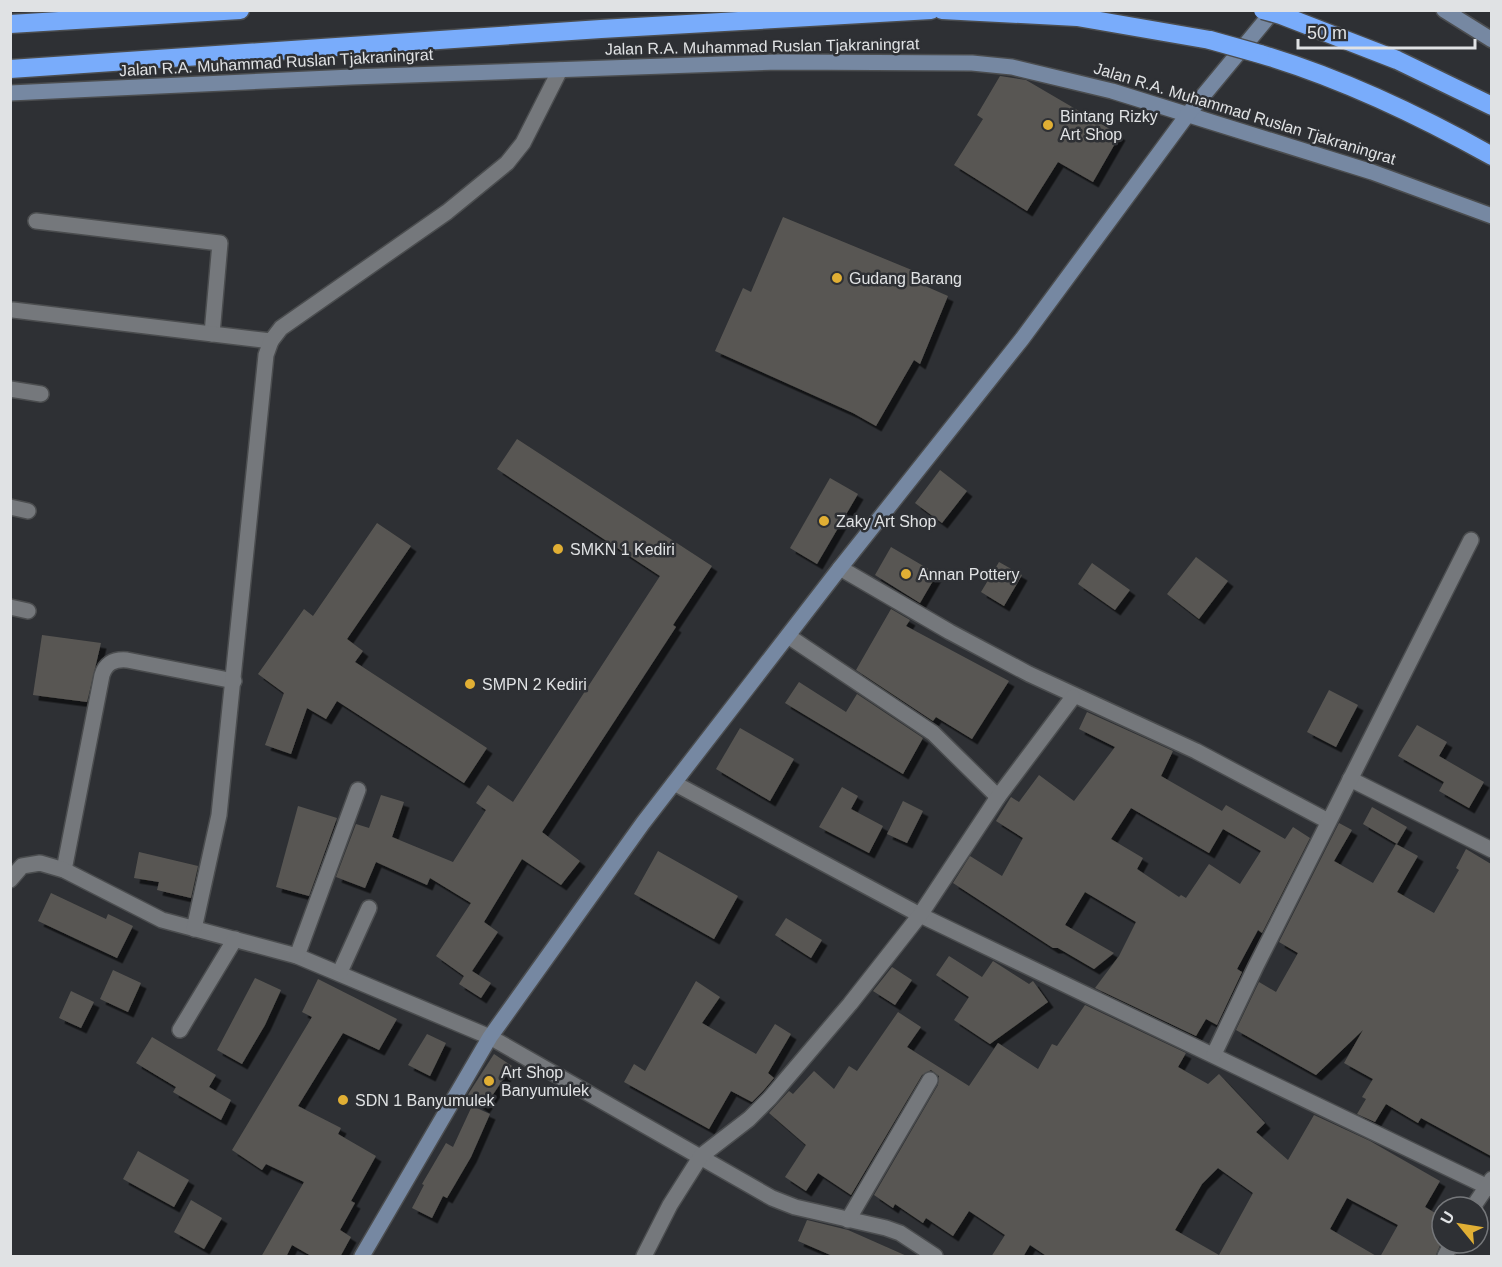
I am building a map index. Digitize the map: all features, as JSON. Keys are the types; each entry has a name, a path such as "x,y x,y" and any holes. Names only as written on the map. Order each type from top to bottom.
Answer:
{"highway":[{"path":"10,24 240,10"},
{"name":"Jalan R.A. Muhammad Ruslan Tjakraningrat","path":"10,69 589,30 932,10"},
{"path":"942,10 1077,17 1210,40 1332,77 1449,132 1491,156"},
{"path":"1273,12 1398,60 1491,106"}],"street":[{"path":"1444,10 1491,40"},
{"path":"362,1257 490,1037 674,783 840,568 1022,339 1188,114 1273,12"},
{"name":"Jalan R.A. Muhammad Ruslan Tjakraningrat","path":"10,93 779,62 972,63 1049,74 1188,114 1372,172 1491,216"},
{"path":"194,929 219,815 267,355 271,341 282,328 447,212 507,163 523,143 560,70"},
{"path":"36,221 220,243 212,334"},
{"path":"13,310 271,341"},
{"path":"10,389 41,394"},
{"path":"10,507 28,511"},
{"path":"1214,1054 1328,821 1471,540"},
{"path":"840,568 950,632 1073,696 1196,751 1328,821"},
{"path":"10,607 28,611"},
{"path":"788,636 933,733 998,797"},
{"path":"64,870 102,675 107,665 114,661 127,660 234,681"},
{"path":"644,1257 670,1205 700,1156 749,1119 770,1098 850,1004 920,915 998,797 1073,696"},
{"path":"1350,779 1491,850"},
{"path":"674,783 920,915 1490,1185"},
{"path":"297,956 358,790"},
{"path":"10,880 16,871 26,864 40,863 64,870 149,915 297,956 340,972 490,1037 785,1203 900,1233 935,1257"},
{"path":"340,972 369,908"},
{"path":"180,1030 234,939"},
{"path":"848,1220 930,1080"}],"building":[{"path":"1000,76 1026,80 1120,135 1093,182 1058,162 1027,211 954,165 983,119 977,115"},
{"path":"783,217 919,273 916,282 948,296 920,364 914,360 876,426 853,413 715,351 743,288 751,292"},
{"path":"517,439 712,566 673,625 676,627 542,832 580,861 561,885 522,859 484,922 498,932 472,971 491,983 481,998 459,984 464,976 436,956 471,903 430,878 427,885 376,862 365,888 336,877 356,824 369,828 381,795 404,802 392,837 453,862 486,810 476,803 488,785 513,802 660,576 497,469"},
{"path":"940,470 967,491 942,523 915,503"},
{"name":"Zaky Art Shop","path":"830,478 858,494 817,564 790,548"},
{"path":"377,523 411,546 347,639 363,651 355,662 487,748 464,783 337,701 326,719 307,708 291,754 265,745 284,693 258,674 304,609 313,616"},
{"name":"Annan Pottery","path":"891,547 937,574 920,603 875,575"},
{"path":"1196,557 1228,581 1199,619 1167,594"},
{"path":"999,562 1022,575 1004,606 981,592"},
{"path":"1092,563 1130,590 1115,610 1078,584"},
{"path":"891,609 910,620 906,626 1009,681 972,739 936,717 933,721 856,670"},
{"path":"42,635 101,643 87,702 33,695"},
{"path":"799,682 846,712 857,694 923,738 903,774 785,703"},
{"path":"1329,690 1358,705 1336,747 1307,732"},
{"path":"1087,712 1173,751 1161,776 1222,811 1226,805 1285,839 1293,827 1310,838 1262,933 1258,930 1237,969 1242,972 1217,1025 1206,1019 1196,1036 1095,988 1119,956 1136,922 1085,892 1065,925 1114,953 1094,969 1058,948 1053,948 953,883 970,856 1002,876 1023,838 996,821 1011,797 1019,802 1039,775 1074,801 1115,747 1079,729","holes":["1131,808 1209,853 1223,829 1261,851 1240,884 1209,864 1186,898 1181,895 1179,897 1137,869 1143,858 1111,839"]},
{"path":"1417,725 1447,742 1439,756 1484,782 1469,808 1439,791 1444,782 1398,756"},
{"path":"740,728 794,759 770,801 716,769"},
{"path":"842,787 858,796 851,809 883,826 869,853 819,827"},
{"path":"903,801 923,811 907,843 887,834"},
{"path":"298,806 337,818 309,896 276,887"},
{"path":"1372,807 1407,827 1397,844 1363,824"},
{"path":"1339,823 1352,830 1334,861 1373,883 1396,844 1418,856 1397,892 1434,913 1459,870 1456,868 1466,849 1491,864 1491,1156 1421,1118 1418,1123 1386,1104 1375,1122 1357,1114 1366,1099 1362,1097 1373,1079 1344,1063 1363,1030 1316,1075 1236,1030 1259,982 1276,992 1298,953 1279,942"},
{"path":"658,851 738,896 714,939 634,894"},
{"path":"139,852 198,866 191,898 157,890 159,882 134,878"},
{"path":"51,893 106,919 108,914 133,926 117,958 38,921"},
{"path":"786,918 822,940 811,958 775,935"},
{"path":"949,956 982,977 993,961 1029,984 1033,981 1048,1002 990,1044 954,1020 969,997 936,975"},
{"path":"892,967 912,980 895,1005 873,991"},
{"path":"113,970 141,983 128,1012 100,999"},
{"path":"255,978 281,990 265,1025 242,1064 217,1050"},
{"path":"318,979 397,1019 379,1050 343,1033 298,1106 341,1128 338,1134 376,1156 351,1201 355,1203 340,1230 351,1237 340,1257 313,1257 292,1245 286,1257 261,1257 304,1182 266,1164 262,1170 232,1150 312,1017 302,1012"},
{"path":"696,981 720,997 702,1023 756,1054 775,1024 791,1034 768,1073 774,1078 763,1091 752,1102 731,1091 709,1129 624,1082 634,1064 645,1071"},
{"path":"71,991 94,1002 81,1028 59,1018"},
{"path":"1085,1005 1186,1053 1178,1067 1208,1084 1219,1074 1265,1123 1256,1132 1288,1160 1314,1115 1370,1141 1440,1181 1425,1207 1430,1210 1430,1255 1436,1255 1435,1257 1380,1257 1398,1225 1347,1198 1330,1229 1378,1257 1048,1257 1030,1245 1023,1257 991,1257 1005,1235 969,1211 953,1236 926,1218 923,1223 895,1204 893,1208 874,1195 938,1085 939,1076 931,1070 922,1075 851,1195 818,1173 806,1191 785,1177 806,1145 769,1113 789,1091 793,1094 814,1071 834,1089 849,1066 857,1071 898,1012 921,1027 907,1047 969,1086 998,1043 1038,1069 1052,1044 1057,1046","holes":["1218,1168 1253,1193 1219,1255 1175,1230 1202,1184"]},
{"path":"427,1034 446,1043 430,1076 408,1065"},
{"path":"152,1037 216,1075 209,1087 231,1100 221,1120 173,1092 176,1087 136,1063"},
{"name":"Art Shop Banyumulek","path":"494,1054 512,1066 484,1108 467,1096"},
{"path":"472,1106 490,1114 471,1157 447,1198 443,1196 432,1218 412,1208 424,1185 422,1184 446,1143 453,1147"},
{"path":"138,1151 189,1180 174,1207 123,1179"},
{"path":"191,1200 222,1218 204,1249 174,1232"},
{"path":"807,1220 848,1230 909,1257 835,1257 798,1241"}],"place":[{"name":"Bintang Rizky Art Shop","path":"1048,125"},
{"name":"Gudang Barang","path":"837,278"},
{"name":"Zaky Art Shop","path":"824,521"},
{"name":"SMKN 1 Kediri","path":"558,549"},
{"name":"Annan Pottery","path":"906,574"},
{"name":"SMPN 2 Kediri","path":"470,684"},
{"name":"Art Shop Banyumulek","path":"489,1081"},
{"name":"SDN 1 Banyumulek","path":"343,1100"}]}
